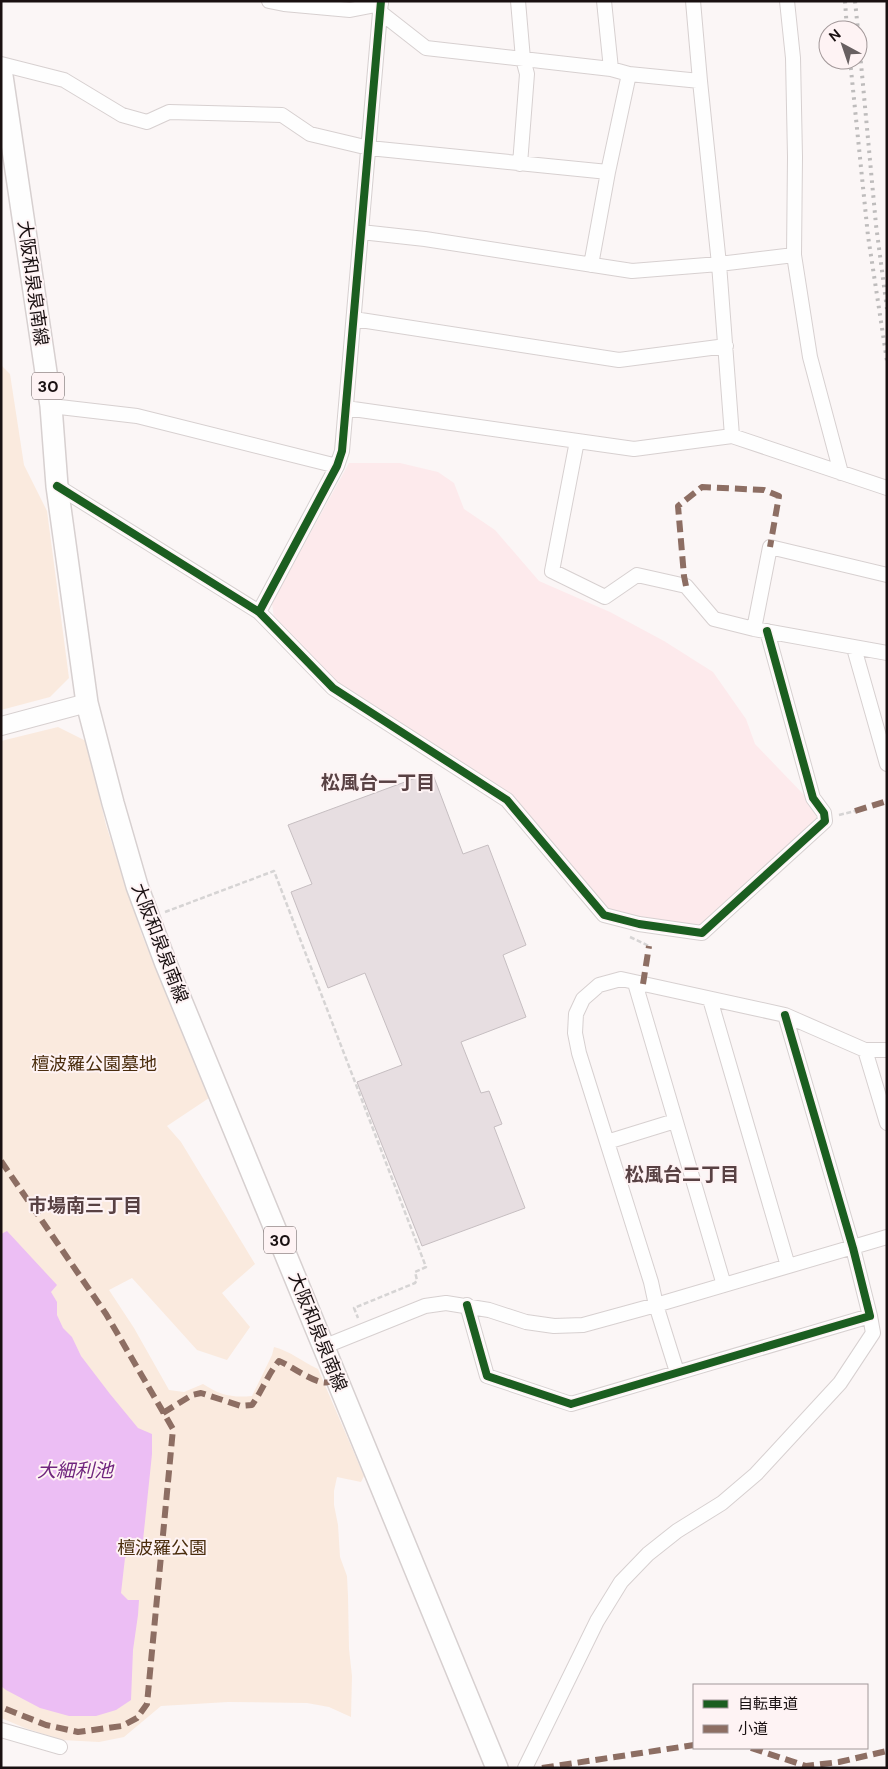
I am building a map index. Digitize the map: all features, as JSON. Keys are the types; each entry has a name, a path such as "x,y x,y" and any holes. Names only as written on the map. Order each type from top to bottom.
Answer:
{"main road":[{"name":"大阪和泉泉南線","path":"1,69 51,406 57,486 87,703 116,812 138,886 166,964 497,1768"}],"street":[{"path":"269,1 350,10 381,6"},
{"path":"518,1 523,59 527,74 520,164"},
{"path":"604,1 611,70"},
{"path":"693,1 719,264 732,436"},
{"path":"787,1 793,58 796,157 794,255 810,357 841,473"},
{"path":"381,6 426,48 611,70 629,74 700,81"},
{"path":"259,612 337,466 342,451 381,6"},
{"path":"1,64 64,80 122,114 147,122 169,112 282,115 310,134 369,148 608,172"},
{"path":"591,265 629,74"},
{"path":"361,232 425,239 632,271 719,264 794,255"},
{"path":"354,319 619,360 726,346"},
{"path":"51,406 137,416 337,466"},
{"path":"346,408 634,449 732,436 887,488"},
{"path":"577,441 552,571 605,598 637,576 686,586 714,619 761,630 887,653"},
{"path":"57,486 259,612 333,688 507,800 604,915 640,924 702,933 825,820 824,812 813,798 761,630 770,547 887,575"},
{"path":"854,648 887,764"},
{"path":"1,726 87,703"},
{"path":"676,1372 651,1282 579,1053 575,1033 576,1014 583,999 599,985 621,980 785,1015 865,1050 887,1050"},
{"path":"635,983 724,1285"},
{"path":"710,999 788,1266"},
{"path":"525,1768 597,1621 621,1582 648,1554 677,1531 722,1504 756,1474 807,1421 840,1383 873,1333 853,1248 785,1015"},
{"path":"865,1050 887,1123"},
{"path":"607,1142 676,1121"},
{"path":"324,1347 425,1306 446,1303 489,1310 526,1322 554,1326 583,1325 887,1237"},
{"path":"467,1305 487,1376 571,1404 870,1316"},
{"path":"1,1730 60,1747"}],"path":[{"path":"150,919 274,871 426,1267 415,1272 417,1280 415,1283 354,1308 363,1331"}],"shaded area":[{"path":"349,463 400,463 438,472 454,483 464,509 495,530 539,581 610,612 664,641 713,672 746,719 755,744 805,796 808,804 819,817 701,927 694,928 607,912 511,795 332,681 274,618 272,603"}],"green space":[{"path":"1,365 10,374 24,465 47,511 69,678 50,697 1,710"},
{"name":"檀波羅公園","path":"58,727 86,741 106,825 142,935 209,1098 167,1126 181,1142 255,1264 222,1293 250,1327 227,1360 197,1350 132,1278 109,1290 134,1328 169,1390 184,1392 203,1384 226,1395 238,1397 252,1396 274,1347 318,1369 364,1476 361,1482 337,1477 334,1491 340,1557 347,1576 349,1649 352,1676 351,1717 329,1707 307,1703 228,1702 161,1706 124,1737 99,1742 62,1740 1,1718 1,741"}],"water":[{"name":"大細利池","path":"7,1231 57,1285 51,1292 57,1302 57,1315 63,1328 72,1337 81,1356 138,1428 152,1434 152,1454 141,1556 129,1555 125,1558 121,1593 128,1600 139,1600 133,1650 131,1700 116,1710 96,1716 69,1716 40,1708 1,1686 1,1234"}],"building":[{"path":"432,772 463,854 488,845 526,945 503,955 526,1017 461,1042 481,1093 489,1091 502,1124 494,1127 525,1208 422,1246 357,1082 402,1065 365,973 328,988 291,892 312,884 288,825"}],"railway":[{"path":"845,1 846,20"},
{"path":"855,1 857,20"},
{"path":"851,70 868,236 887,361"},
{"path":"862,70 876,225 887,309"}],"marked path":[{"path":"686,586 678,506 702,487 764,490 779,496 770,547"},
{"path":"855,811 887,801"},
{"path":"643,984 649,946"},
{"path":"1,1161 106,1314 173,1429 147,1704 137,1718 122,1726 78,1732 46,1725 1,1707"},
{"path":"163,1413 192,1395 201,1393 241,1406 252,1405 279,1361 318,1381 329,1382 336,1377"},
{"path":"542,1768 693,1745"},
{"path":"754,1749 806,1766 839,1762 887,1751"}],"cycle path":[{"path":"259,612 337,466 342,451 381,1"},
{"path":"57,486 259,612 333,688 507,800 604,915 639,924 702,933 825,821 824,813 813,798 767,631"},
{"path":"467,1305 487,1376 571,1404 870,1316 853,1248 785,1015"}],"district":[{"name":"松風台一丁目","path":"378,782"},
{"name":"松風台二丁目","path":"682,1174"},
{"name":"市場南三丁目","path":"85,1205"}],"park label":[{"name":"檀波羅公園墓地","path":"94,1064"}]}
